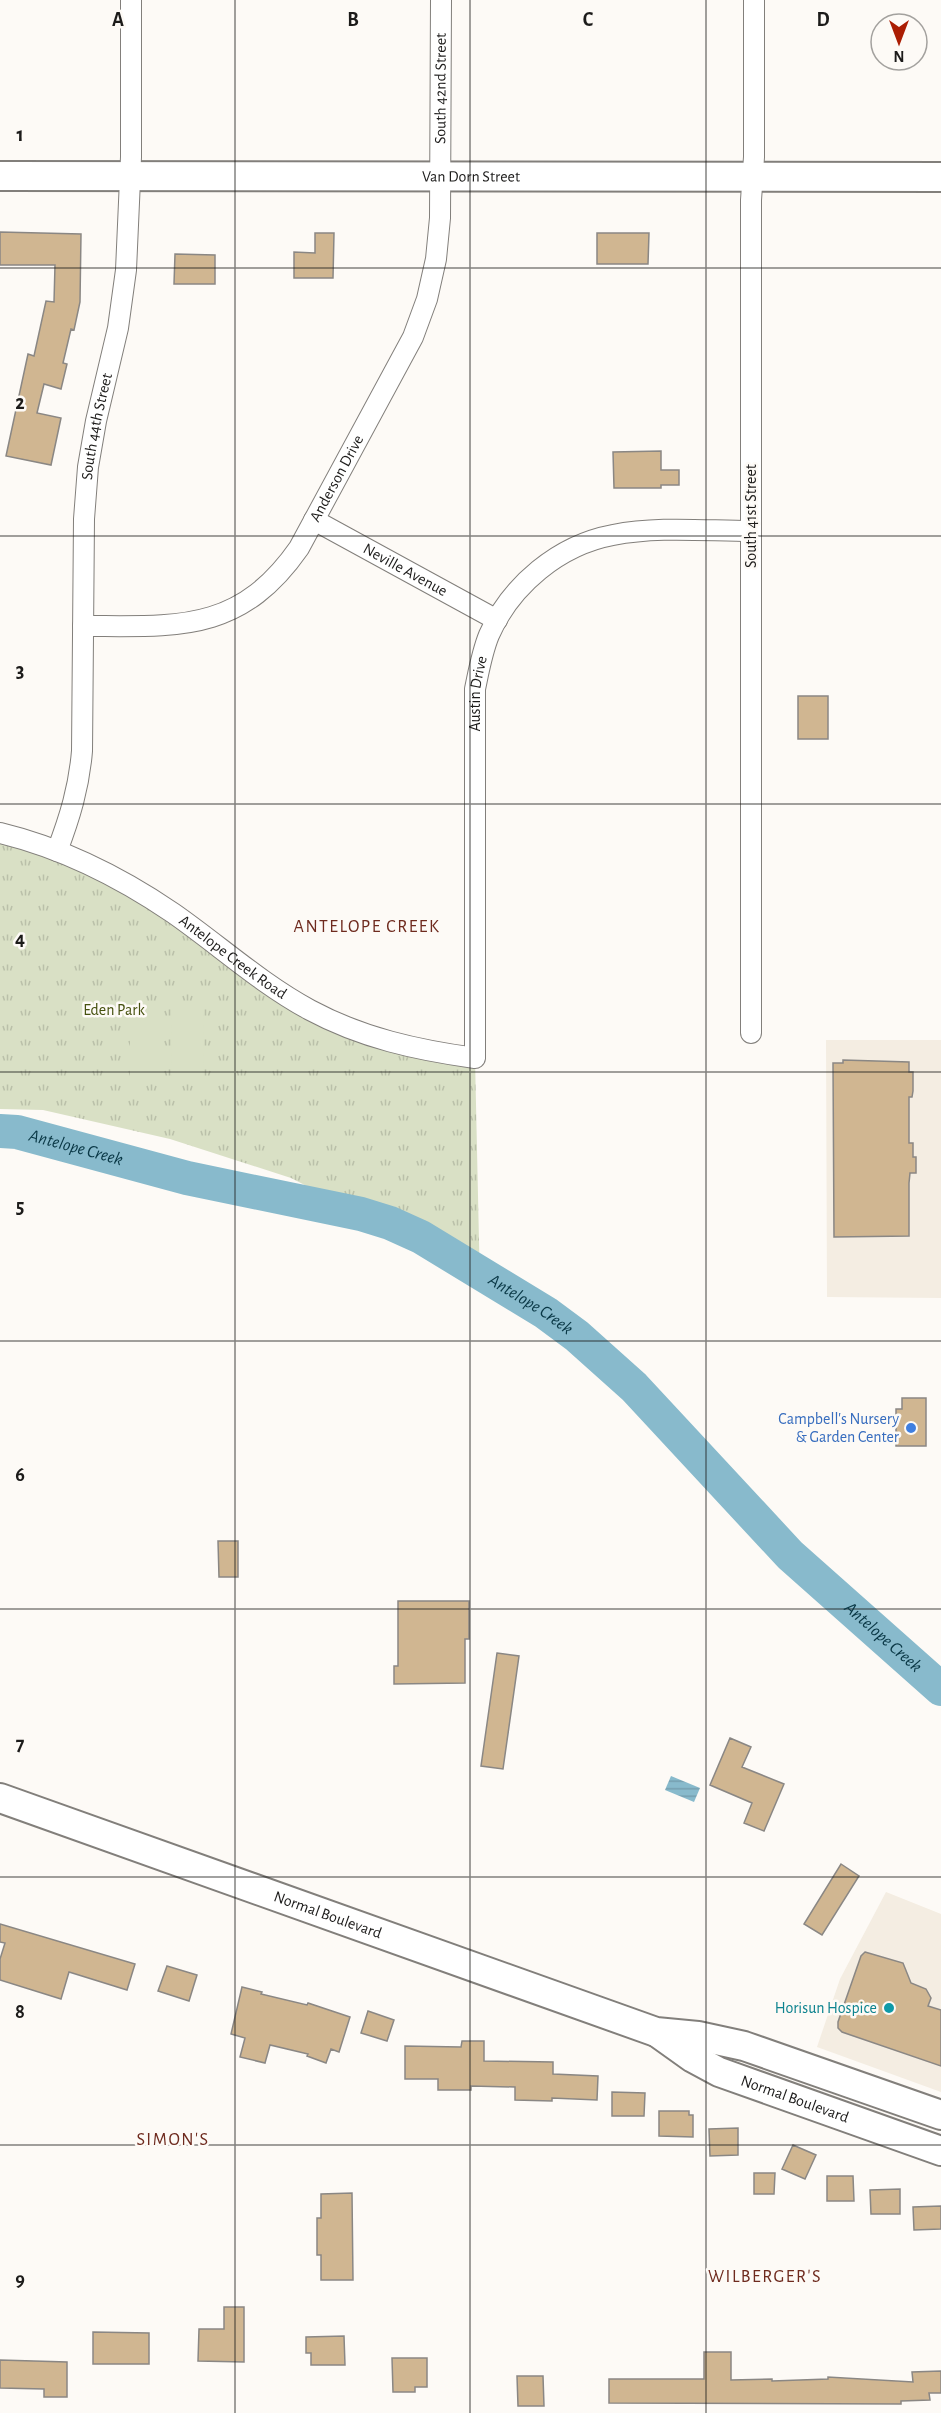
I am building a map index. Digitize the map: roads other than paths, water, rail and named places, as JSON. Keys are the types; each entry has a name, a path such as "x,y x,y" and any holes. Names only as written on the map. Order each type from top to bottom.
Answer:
{"main road":[{"name":"Van Dorn Street","path":"0,176 941,177"},
{"name":"Normal Boulevard","path":"0,1798 656,2032 709,2037 744,2046 941,2115"},
{"name":"Normal Boulevard","path":"656,2032 693,2058 719,2072 941,2151"}],"street":[{"name":"South 44th Street","path":"57,851 73,808 80,780 84,519 88,467 96,421 118,327 126,270 131,0"},
{"name":"South 42nd Street","path":"440,176 441,0"},
{"name":"South 41st Street","path":"751,1033 754,0"},
{"name":"Anderson Drive","path":"83,626 173,626 196,622 225,613 264,589 285,568 314,520 413,337 427,300 436,259 440,218 440,176"},
{"name":"Neville Avenue","path":"314,520 497,620"},
{"name":"Austin Drive","path":"475,1058 475,689 481,659 497,620 512,596 533,575 557,556 584,543 612,535 642,531 751,531"},
{"name":"Antelope Creek Road","path":"0,833 57,851 123,882 172,913 270,985 310,1010 352,1030 391,1043 430,1052 475,1058"}],"water":[{"path":"671,1776 700,1788 694,1802 665,1790"}],"waterway":[{"name":"Antelope Creek","path":"0,1131 17,1132 187,1178 361,1214 390,1223 421,1237 546,1313 577,1336 634,1387 790,1555 941,1689"}],"place":[{"name":"Campbell's Nursery & Garden Center","path":"911,1428"},
{"name":"Horisun Hospice","path":"889,2008"}],"district":[{"name":"ANTELOPE CREEK","path":"367,927"},
{"name":"SIMON'S","path":"173,2140"},
{"name":"WILBERGER'S","path":"765,2277"}],"park label":[{"name":"Eden Park","path":"114,1010"}]}
